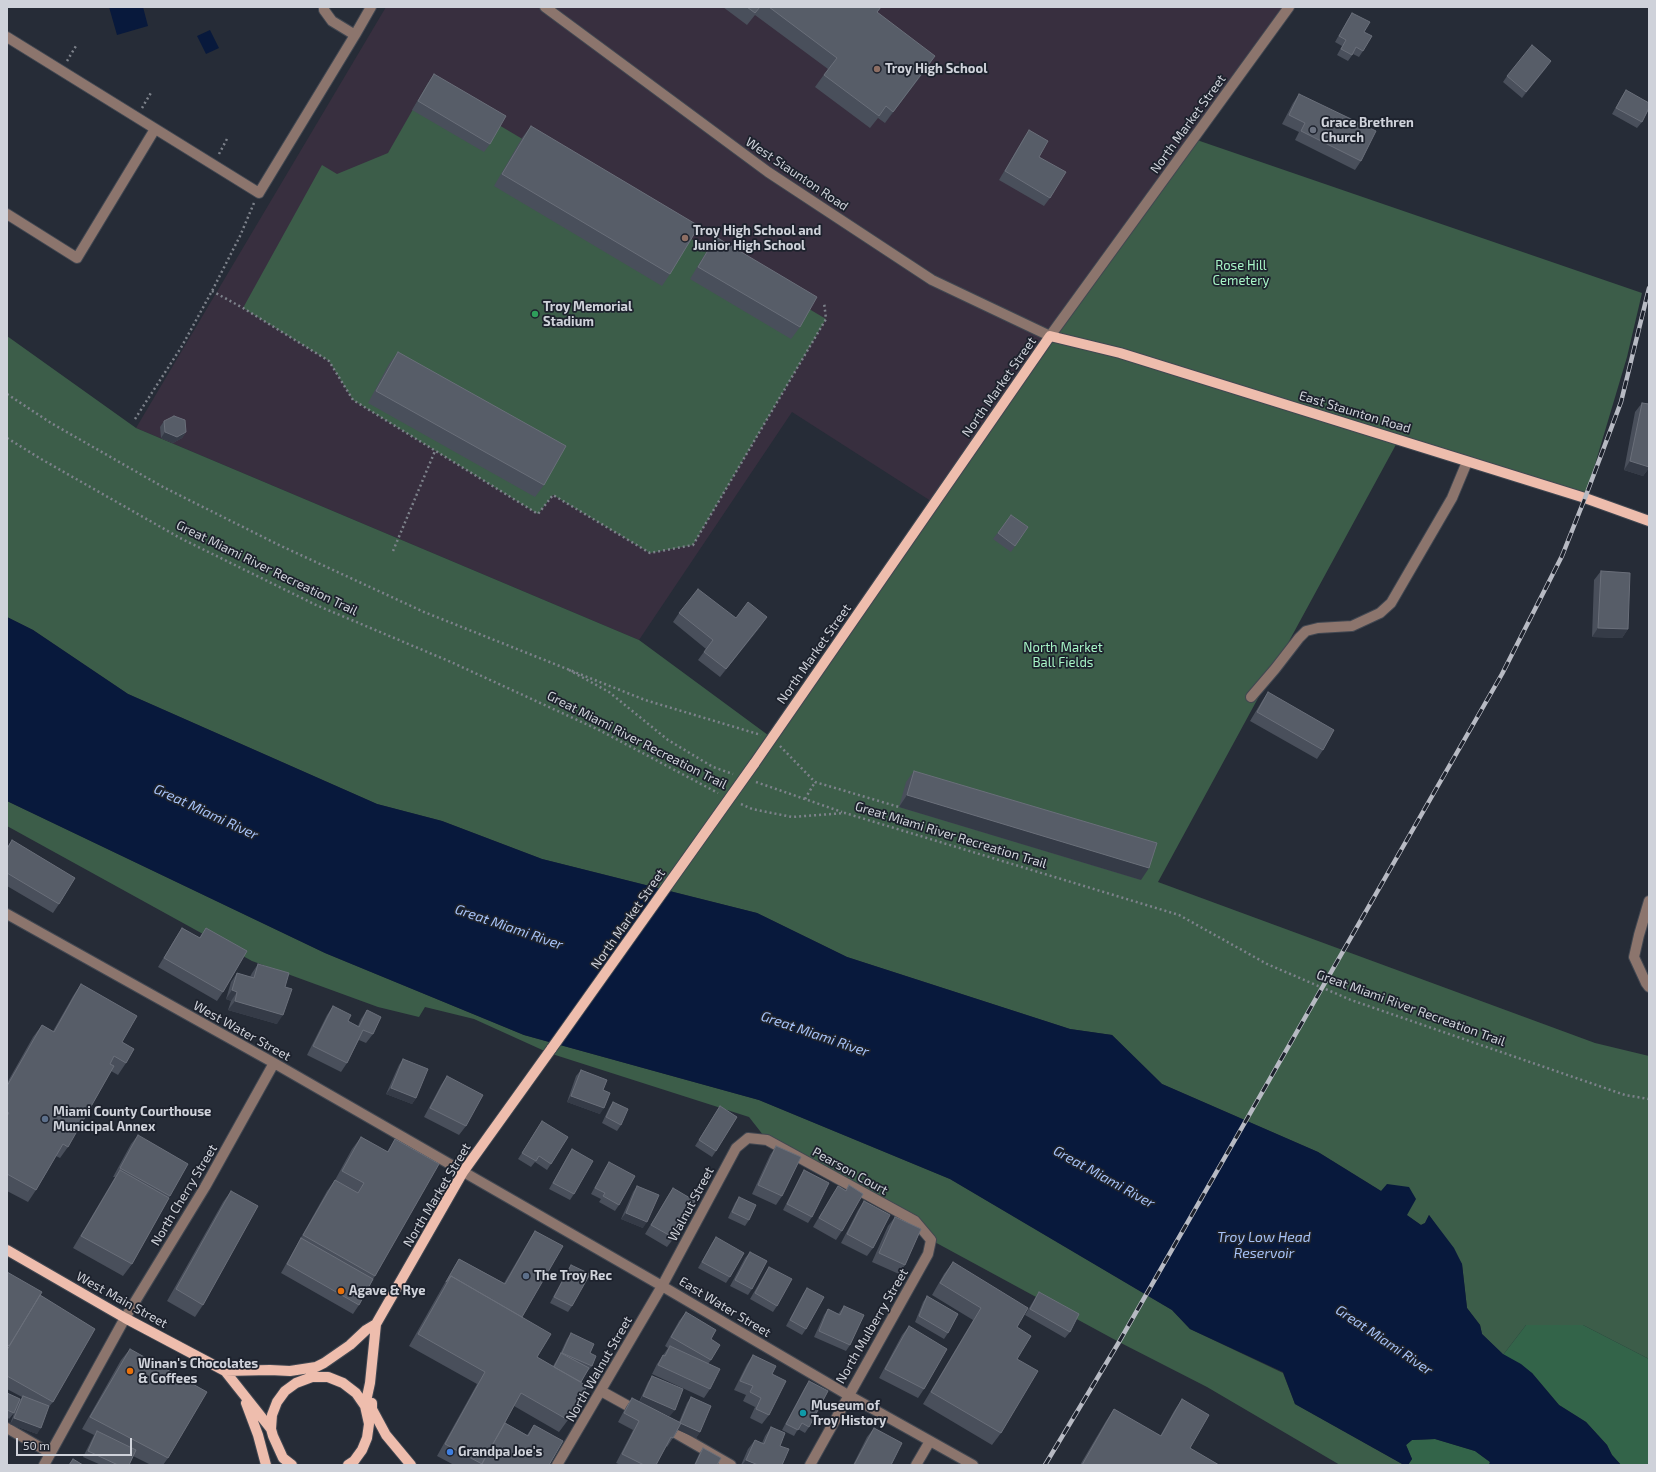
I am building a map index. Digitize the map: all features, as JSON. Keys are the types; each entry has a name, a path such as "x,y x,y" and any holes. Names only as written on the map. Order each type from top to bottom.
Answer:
{"main road":[{"name":"East Staunton Road","path":"1050,336 1120,353 1391,436 1466,462 1585,498 1649,521"},
{"name":"North Market Street","path":"376,1324 463,1172 754,764 1050,336"},
{"name":"West Main Street","path":"7,1250 125,1318 225,1371"},
{"path":"290,1372 316,1367 324,1363 350,1345 366,1330 376,1324"},
{"path":"365,1406 370,1383 376,1324"},
{"path":"310,1378 324,1363"},
{"path":"225,1371 270,1370 290,1372 310,1378"},
{"path":"225,1371 272,1432 283,1458 292,1465"},
{"path":"269,1465 272,1456 272,1415 277,1402 285,1391 296,1383 310,1378 328,1377 343,1382 356,1393 365,1406 369,1424 368,1438 354,1461 348,1465"},
{"path":"370,1383 372,1409 384,1432 411,1465"},
{"path":"241,1392 258,1435 266,1465"},
{"path":"369,1424 384,1432"}],"street":[{"path":"324,7 324,10 332,21 355,35"},
{"path":"7,37 259,193 371,7"},
{"name":"West Staunton Road","path":"545,7 768,172 926,276 1050,336"},
{"name":"North Market Street","path":"1050,336 1289,7"},
{"path":"7,214 77,258 155,128"},
{"path":"1251,696 1306,631 1318,628 1352,626 1380,613 1391,603 1452,498 1466,462"},
{"path":"1649,901 1634,957 1649,987"},
{"name":"West Water Street","path":"7,914 274,1063 463,1172"},
{"name":"North Cherry Street","path":"44,1465 125,1318 205,1187 274,1063"},
{"name":"Pearson Court","path":"748,1138 767,1140 915,1221 931,1240"},
{"name":"Walnut Street","path":"662,1286 736,1148 748,1138"},
{"name":"East Water Street","path":"463,1172 848,1395 973,1465"},
{"name":"North Mulberry Street","path":"810,1465 928,1254 931,1240"},
{"name":"North Walnut Street","path":"557,1465 662,1286"},
{"path":"601,1390 731,1465"},
{"path":"7,1428 50,1453"},
{"path":"916,1465 930,1441"}],"path":[{"path":"61,71 76,46"},
{"path":"137,117 152,91"},
{"path":"213,165 228,137"},
{"path":"135,419 182,346 240,236 259,193"},
{"path":"212,291 243,308 328,361 353,400 538,514 553,495 650,554 692,545 826,319 824,302"},
{"path":"7,394 51,423 163,487 278,545 424,612 646,700 772,738 815,782 898,807"},
{"name":"Great Miami River Recreation Trail","path":"7,438 180,538 316,606 451,662 585,723 725,796"},
{"path":"393,551 436,451"},
{"path":"557,664 609,692 668,740 713,767 734,774"},
{"path":"749,780 845,813"},
{"path":"805,799 815,782"},
{"name":"Great Miami River Recreation Trail","path":"739,803 752,809 792,817 845,813 1179,915 1267,964 1351,1000 1626,1096 1649,1098"}],"shaded area":[{"name":"Troy High School and Junior High School","path":"386,7 1289,7 934,503 792,412 639,640 136,428"}],"green space":[{"name":"Troy Memorial Stadium","path":"428,83 826,319 693,545 650,553 553,495 538,514 353,400 329,361 243,308 322,165 337,174 388,153"},
{"path":"1194,139 1642,293 1627,357 1585,498 1399,439 1158,882 1595,1043 1649,1056 1649,1359 1583,1325 1526,1325 1503,1355 1482,1334 1480,1325 1467,1308 1462,1264 1429,1215 1425,1223 1421,1225 1406,1215 1381,1191 1318,1152 1162,1084 1112,1035 1070,1029 847,957 757,913 542,859 442,821 377,804 128,694 33,630 7,617 7,336 136,428 639,640 772,738"},
{"path":"7,801 325,953 524,1035 759,1100 950,1179 1172,1310 1190,1329 1283,1373 1295,1404 1404,1465 1340,1465 1207,1387 1119,1342 931,1240 915,1221 767,1140 749,1117 549,1053 474,1019 425,1007 419,1017 378,1007 252,961 7,826"},
{"path":"1526,1325 1583,1325 1649,1359 1649,1465 1621,1465 1612,1455 1607,1445 1586,1422 1559,1405 1532,1373 1503,1355"},
{"path":"1435,1439 1475,1451 1490,1462 1489,1465 1408,1465 1412,1459 1406,1445 1412,1440"}],"water":[{"path":"109,7 143,7 148,26 117,35"},
{"path":"210,30 219,48 206,54 197,36"},
{"name":"Troy Low Head Reservoir","path":"7,617 33,630 128,694 377,804 442,821 542,859 757,913 847,957 1070,1029 1112,1035 1162,1084 1318,1152 1381,1191 1387,1184 1409,1187 1416,1199 1407,1215 1421,1225 1425,1223 1429,1215 1454,1248 1462,1264 1467,1308 1480,1325 1482,1334 1503,1354 1521,1364 1532,1373 1559,1405 1586,1422 1607,1445 1612,1455 1621,1465 1489,1465 1490,1462 1475,1451 1435,1439 1412,1440 1406,1445 1412,1459 1408,1465 1404,1465 1295,1404 1283,1372 1190,1329 1172,1310 950,1179 759,1100 524,1035 325,953 7,801"}],"building":[{"path":"747,7 760,7 755,13"},
{"name":"Troy High School","path":"769,7 881,7 877,12 935,56 893,112 886,106 879,116 824,75 837,58"},
{"path":"1352,13 1370,22 1364,32 1372,36 1363,51 1356,47 1352,55 1341,49 1346,40 1339,36"},
{"path":"1532,45 1551,61 1526,92 1507,76"},
{"path":"434,74 506,116 490,144 418,101"},
{"path":"1626,90 1649,103 1649,108 1642,122 1616,108"},
{"path":"1299,94 1376,131 1361,161 1301,131 1305,123 1289,115"},
{"path":"531,126 699,226 670,274 502,174"},
{"path":"1029,130 1048,141 1039,157 1066,172 1050,198 1005,171"},
{"path":"716,237 817,297 800,327 698,267"},
{"path":"398,352 566,446 544,485 376,391"},
{"path":"1642,403 1649,404 1649,467 1630,461"},
{"path":"174,416 185,420 186,432 177,437 165,432 164,421"},
{"path":"1011,515 1028,527 1015,546 998,533"},
{"path":"1601,571 1630,573 1628,629 1598,628"},
{"path":"698,589 736,618 748,602 767,617 726,669 704,652 713,640 679,613"},
{"path":"1268,692 1334,730 1323,750 1257,712"},
{"path":"914,771 1157,843 1149,868 907,795"},
{"path":"12,840 75,878 59,904 7,873 7,849"},
{"path":"182,928 200,938 206,928 247,951 223,992 164,958"},
{"path":"258,964 289,973 285,987 292,989 283,1015 235,1001 237,992 232,990 237,973 254,978"},
{"name":"Miami County Courthouse Municipal Annex","path":"81,984 137,1016 122,1042 134,1049 126,1063 114,1056 110,1064 114,1066 68,1147 63,1144 36,1190 7,1174 7,1116 9,1113 7,1112 7,1086 42,1025 54,1032"},
{"path":"333,1006 351,1015 348,1021 359,1027 367,1010 381,1017 373,1034 363,1030 347,1063 313,1046"},
{"path":"403,1059 428,1069 416,1098 391,1088"},
{"path":"581,1070 607,1080 603,1090 610,1093 604,1108 571,1096"},
{"path":"447,1076 483,1095 466,1126 430,1108"},
{"path":"613,1102 628,1109 621,1125 606,1117"},
{"path":"720,1106 737,1117 716,1151 699,1140"},
{"path":"542,1121 568,1137 551,1164 539,1156 536,1161 522,1153"},
{"path":"138,1135 188,1164 170,1196 120,1168"},
{"path":"361,1137 388,1152 395,1139 439,1164 375,1276 303,1235 335,1180 358,1193 364,1183 342,1171"},
{"path":"776,1146 801,1157 782,1196 758,1185"},
{"path":"572,1149 593,1161 574,1194 553,1183"},
{"path":"609,1162 635,1176 619,1205 603,1196 605,1193 595,1188"},
{"path":"120,1170 169,1198 132,1264 81,1236"},
{"path":"804,1170 829,1183 812,1217 787,1204"},
{"path":"849,1185 863,1194 842,1231 819,1218 838,1186 846,1191"},
{"path":"637,1186 659,1195 647,1222 626,1213"},
{"path":"673,1188 695,1201 674,1238 651,1225"},
{"path":"231,1191 258,1206 203,1305 176,1289"},
{"path":"739,1197 756,1205 749,1220 732,1212"},
{"path":"864,1201 890,1215 873,1248 847,1234"},
{"path":"895,1217 921,1229 905,1265 879,1253"},
{"name":"The Troy Rec","path":"535,1231 563,1246 522,1317 451,1276 446,1282 459,1259 505,1284"},
{"path":"716,1237 744,1253 730,1277 702,1262"},
{"path":"301,1238 373,1279 359,1305 287,1264"},
{"path":"750,1252 767,1261 752,1289 735,1280"},
{"path":"953,1262 1028,1308 1017,1327 1031,1336 1017,1359 1038,1371 1001,1433 931,1392 981,1308 940,1283"},
{"path":"571,1265 590,1274 572,1306 554,1297"},
{"path":"769,1267 792,1279 777,1306 755,1293"},
{"path":"7,1272 42,1292 9,1346 7,1344"},
{"path":"451,1276 551,1334 537,1357 587,1386 568,1420 521,1393 482,1464 445,1444 485,1372 418,1334"},
{"path":"807,1288 824,1297 806,1329 790,1320"},
{"path":"1039,1292 1079,1314 1070,1332 1030,1309"},
{"path":"40,1295 95,1329 53,1402 7,1376 7,1350"},
{"path":"927,1296 958,1314 948,1333 919,1316"},
{"path":"844,1306 864,1315 850,1345 819,1331 828,1309 840,1315"},
{"path":"686,1312 716,1330 711,1339 720,1345 711,1360 671,1337"},
{"path":"909,1326 947,1349 924,1389 885,1369"},
{"path":"571,1333 594,1344 590,1353 596,1356 592,1366 562,1353"},
{"path":"670,1346 720,1369 710,1389 658,1365"},
{"path":"130,1349 207,1392 168,1458 90,1417"},
{"path":"561,1353 589,1368 581,1382 554,1367"},
{"path":"753,1355 776,1366 772,1374 786,1381 769,1415 756,1409 761,1398 750,1392 753,1386 740,1381"},
{"path":"652,1376 683,1389 675,1410 643,1396"},
{"name":"Museum of Troy History","path":"809,1381 828,1391 809,1427 802,1423 798,1430 786,1424"},
{"path":"7,1393 20,1399 14,1413 7,1410"},
{"path":"23,1396 49,1406 41,1428 14,1418"},
{"path":"691,1397 711,1406 700,1432 680,1423"},
{"path":"632,1398 681,1423 673,1438 671,1437 656,1465 644,1465 622,1454 639,1421 624,1413"},
{"path":"1182,1399 1209,1415 1190,1448 1219,1465 1082,1465 1114,1409 1161,1436"},
{"path":"505,1423 528,1436 534,1425 563,1441 549,1465 481,1465"},
{"path":"771,1427 785,1433 780,1446 789,1449 782,1465 758,1465 746,1460 755,1440 764,1444"},
{"path":"874,1428 902,1443 891,1465 854,1465"},
{"path":"97,1431 136,1450 129,1465 118,1465 88,1451"},
{"path":"703,1448 721,1458 717,1465 695,1465"},
{"path":"73,1459 83,1465 69,1465"}],"railway":[{"path":"1045,1465 1119,1342 1502,674 1562,556 1585,498 1621,402 1649,288"}],"place":[{"name":"Troy High School","path":"877,69"},
{"name":"Grace Brethren Church","path":"1313,130"},
{"name":"Troy High School and Junior High School","path":"685,238"},
{"name":"Troy Memorial Stadium","path":"535,314"},
{"name":"Miami County Courthouse Municipal Annex","path":"45,1119"},
{"name":"The Troy Rec","path":"526,1276"},
{"name":"Agave & Rye","path":"341,1291"},
{"name":"Winan's Chocolates & Coffees","path":"130,1371"},
{"name":"Museum of Troy History","path":"803,1413"},
{"name":"Grandpa Joe's","path":"450,1452"}],"park label":[{"name":"Rose Hill Cemetery","path":"1241,274"},
{"name":"North Market Ball Fields","path":"1063,656"}],"water label":[{"name":"Great Miami River","path":"206,812"},
{"name":"Great Miami River","path":"509,927"},
{"name":"Great Miami River","path":"815,1034"},
{"name":"Great Miami River","path":"1104,1177"},
{"name":"Great Miami River","path":"1384,1340"}]}
